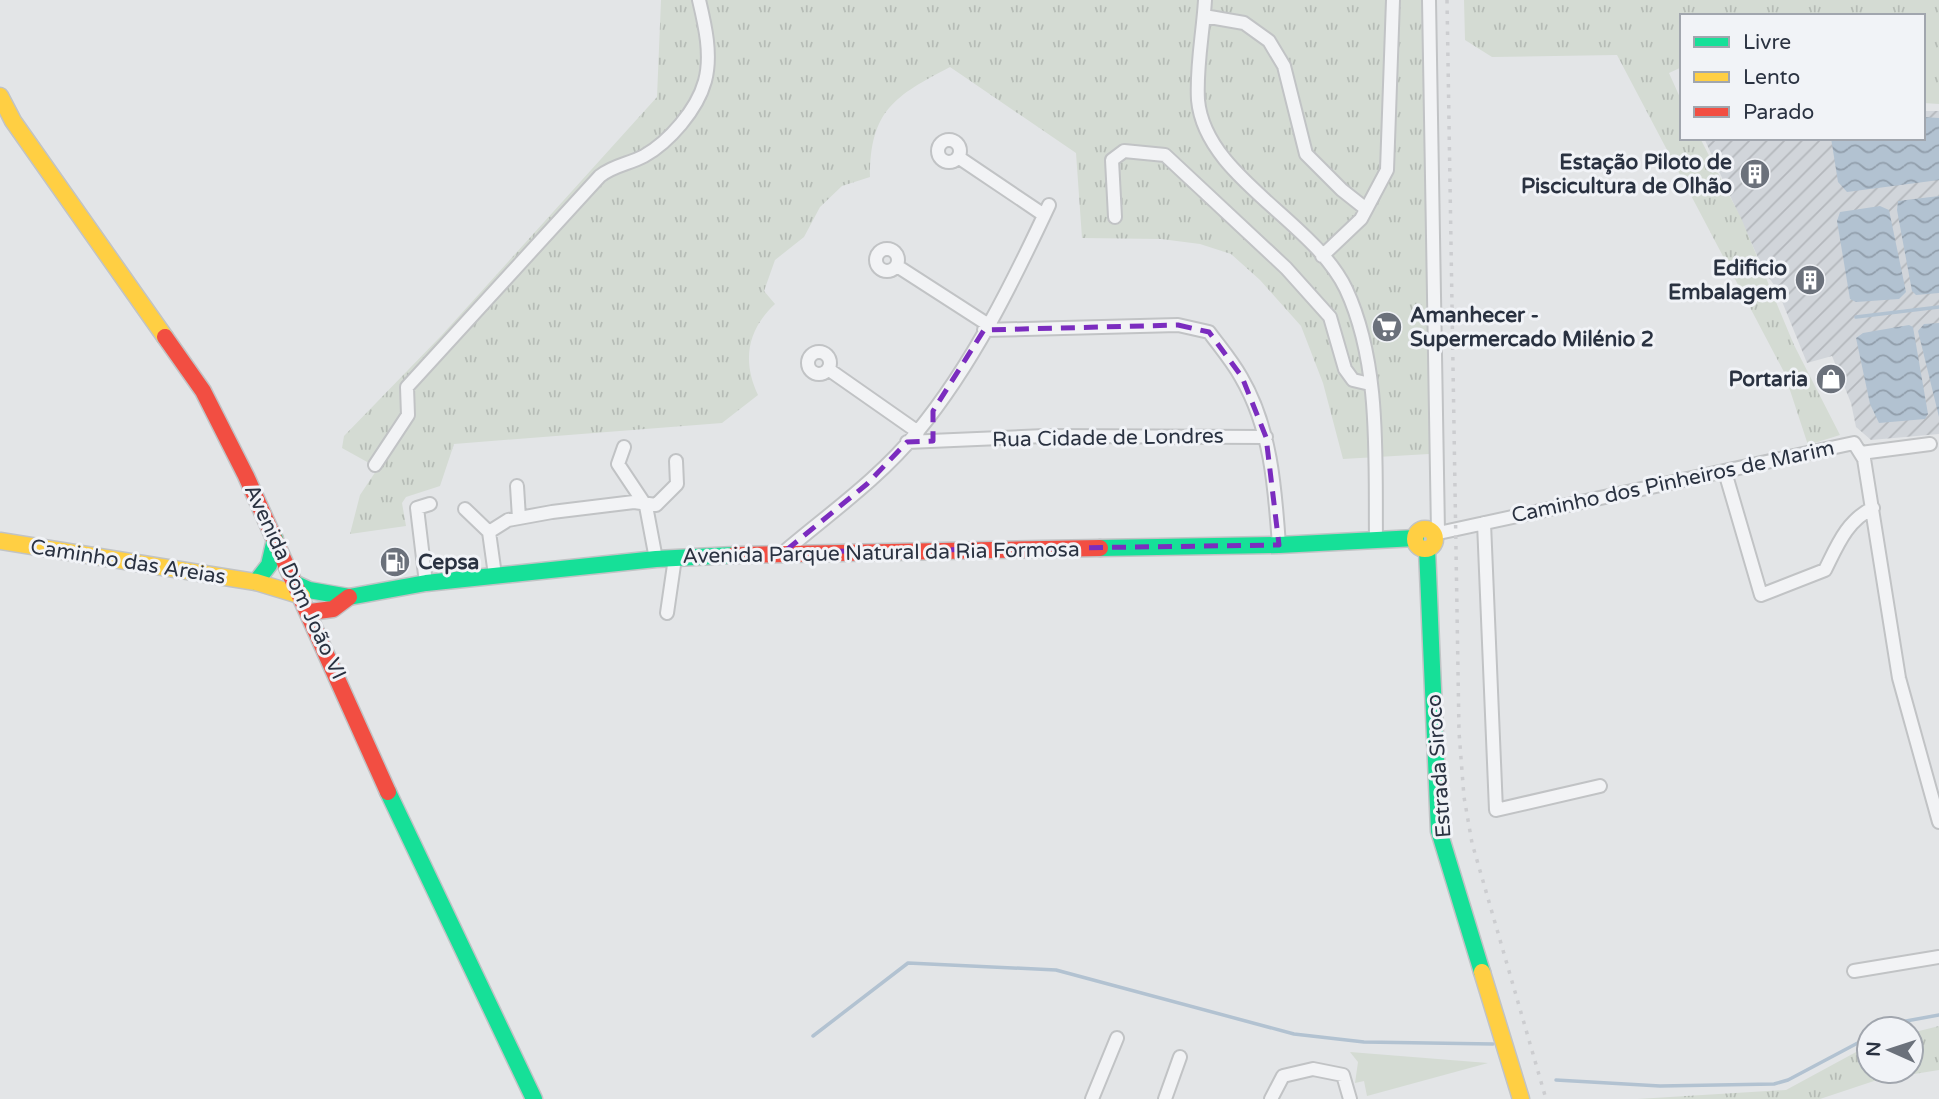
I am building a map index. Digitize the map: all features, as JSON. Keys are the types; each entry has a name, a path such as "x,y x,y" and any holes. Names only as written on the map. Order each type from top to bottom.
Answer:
{"street":[{"path":"375,465 408,415 407,387 600,176 613,166 642,157 664,142 686,116 705,81 707,33 699,0"},
{"path":"1205,0 1198,51 1198,102 1205,131 1218,153 1296,226 1322,256 1345,288 1361,336 1370,384 1376,540"},
{"path":"1322,256 1361,219 1387,170 1393,0"},
{"path":"1429,0 1429,538"},
{"path":"1204,16 1244,23 1269,41 1284,66 1307,154 1342,190 1366,209"},
{"name":"Avenida Dom João VI","path":"0,96 13,121 203,391 310,612 415,852 534,1099"},
{"path":"1115,217 1112,160 1124,151 1165,155 1286,268 1330,317 1345,369 1353,380 1370,384"},
{"path":"783,552 867,484 918,432 986,327 1020,268 1047,210 958,157"},
{"path":"897,266 986,327 1178,325 1209,332 1241,377 1266,437 1275,488 1279,545"},
{"path":"828,369 918,432"},
{"path":"933,411 933,425 951,440"},
{"name":"Rua Cidade de Londres","path":"907,442 1045,436 1266,437"},
{"name":"Caminho dos Pinheiros de Marim","path":"1429,538 1484,523 1854,443 1861,453 1872,508 1899,678 1939,822"},
{"path":"1861,453 1930,444"},
{"path":"624,447 618,464 646,506 656,559"},
{"path":"489,532 508,520 519,518 634,502 646,506 656,505 677,484 676,461"},
{"path":"1725,472 1761,595 1825,570 1839,540 1858,514 1872,508"},
{"path":"517,486 519,518"},
{"path":"426,583 417,508 430,504"},
{"path":"465,509 489,532 495,575"},
{"path":"1484,523 1496,810 1600,786"},
{"name":"Avenida Parque Natural da Ria Formosa","path":"331,602 426,583 656,559 783,552 1279,545 1429,538"},
{"name":"Estrada Siroco","path":"1429,538 1439,831 1521,1099"},
{"path":"275,539 263,580 296,584"},
{"name":"Caminho das Areias","path":"0,541 296,584 331,602"},
{"path":"667,613 675,558"},
{"path":"310,612 331,602"},
{"path":"325,647 331,602"},
{"path":"1854,971 1939,957"},
{"path":"1092,1099 1117,1038"},
{"path":"1165,1099 1180,1057"},
{"path":"1271,1099 1283,1076 1313,1069 1343,1075 1350,1099"}],"highlighted area":[{"path":"1178,325 1209,332 1242,377 1266,437 1279,545 784,552 867,484 907,442 933,441 933,411 984,330"}],"shaded area":[{"name":"Estação Piloto de Piscicultura de Olhão","path":"1925,111 1939,111 1939,434 1871,440 1856,427 1851,403 1832,356 1807,363 1777,289 1764,271 1705,140 1925,140"}],"green space":[{"path":"661,0 1427,0 1429,454 1343,459 1323,383 1301,326 1260,280 1231,254 1200,244 1161,239 1082,238 1076,153 950,67 914,87 889,108 875,136 870,177 842,186 820,207 804,237 775,260 764,291 775,304 758,324 750,347 750,370 758,395 722,423 454,444 440,486 406,497 402,503 406,526 350,534 360,495 378,468 342,448 344,436 441,336 657,97"},
{"path":"1464,0 1939,0 1939,104 1925,103 1925,14 1680,14 1680,68 1669,73 1680,98 1680,140 1701,140 1741,218 1794,345 1840,435 1808,445 1784,372 1617,55 1492,57 1465,40"},
{"path":"1939,1026 1939,1070 1925,1072 1925,1030"},
{"path":"1350,1052 1488,1063 1367,1096 1364,1081 1355,1083 1358,1062"},
{"path":"1855,1053 1855,1085 1862,1085 1820,1099 1637,1099 1786,1090"}],"water":[{"path":"1925,117 1939,118 1939,180 1847,192 1838,182 1831,140 1925,140"},
{"path":"1939,196 1939,293 1916,295 1912,291 1897,210 1898,201"},
{"path":"1880,206 1889,210 1906,292 1899,299 1856,302 1850,299 1837,221 1840,212"},
{"path":"1939,323 1939,417 1918,331 1924,324"},
{"path":"1909,325 1913,327 1928,414 1925,419 1879,423 1870,404 1856,338 1863,333"}],"waterway":[{"path":"1856,317 1939,307"},
{"path":"813,1036 908,963 1056,970 1294,1034 1364,1042 1493,1044"},
{"path":"1925,1018 1939,1015"},
{"path":"1556,1080 1660,1086 1774,1084 1788,1080 1855,1044"}],"railway":[{"path":"1447,0 1459,732 1464,797 1472,843 1546,1099"}],"traffic: fast":[{"path":"1100,548 1279,545 1416,538"},
{"path":"256,582 269,565 275,539"},
{"path":"1427,549 1439,831 1482,972"},
{"path":"296,584 309,590 349,597 426,583 656,559 734,555"},
{"path":"388,792 534,1099"}],"traffic: slow":[{"path":"0,96 13,121 165,337"},
{"path":"1425,529 1432,532 1435,539 1432,546 1425,549 1418,546 1415,539 1418,532 1425,529"},
{"path":"0,541 256,582 302,596"},
{"path":"1482,972 1521,1099"}],"traffic: jam":[{"path":"165,337 203,391 246,476 388,792"},
{"path":"734,555 1100,548"},
{"path":"310,612 333,609 349,597"}],"place":[{"name":"Estação Piloto de Piscicultura de Olhão","path":"1755,174"},
{"name":"Edificio Embalagem","path":"1810,280"},
{"name":"Amanhecer - Supermercado Milénio 2","path":"1387,327"},
{"name":"Portaria","path":"1831,379"},
{"name":"Cepsa","path":"395,562"}]}
